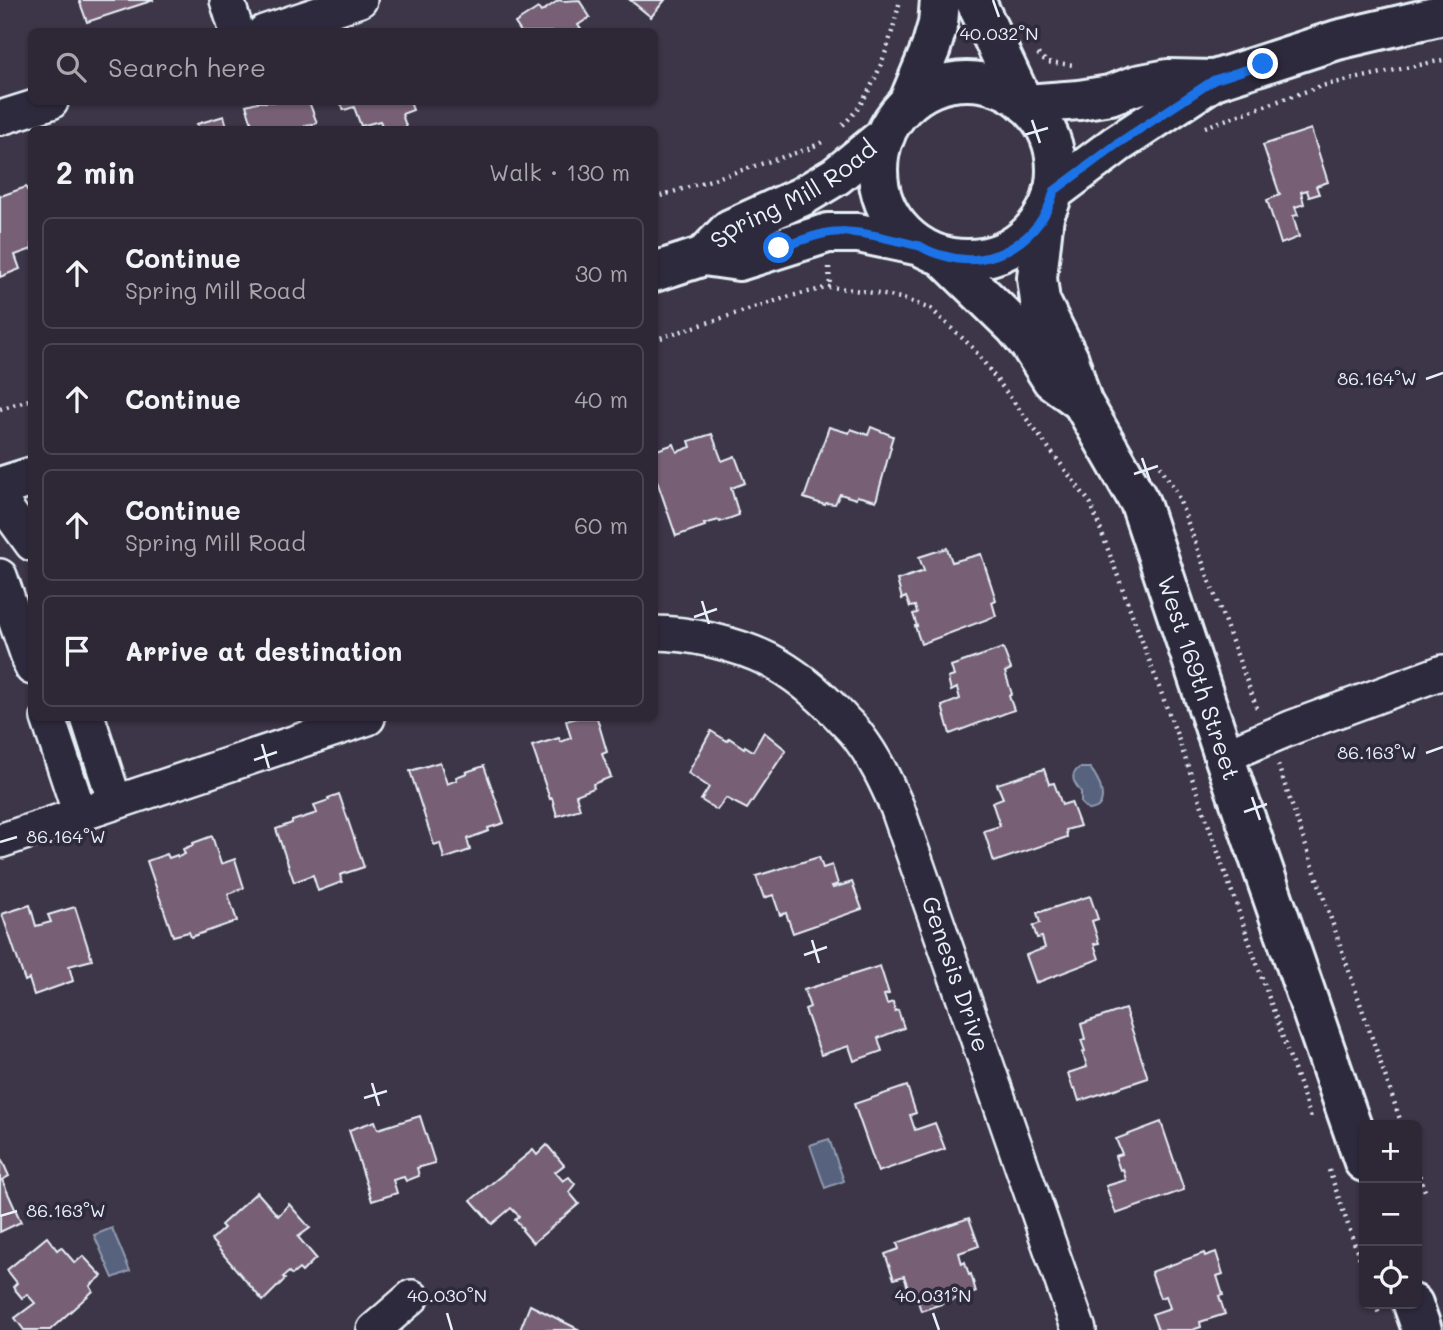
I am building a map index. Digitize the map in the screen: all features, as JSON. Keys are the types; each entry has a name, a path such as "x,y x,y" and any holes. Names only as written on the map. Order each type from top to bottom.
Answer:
{"street":[{"path":"227,0 236,28"},
{"path":"276,28 360,0"},
{"path":"908,103 931,48 938,24 940,0"},
{"path":"975,0 1023,101"},
{"path":"1049,203 1117,144 1214,80 1337,40 1443,15"},
{"path":"1023,101 1110,95 1138,85 1168,79 1214,80"},
{"path":"965,80 994,85 1023,101 1041,120 1054,146 1057,176 1049,203 1035,230 1012,249 984,259 955,260 931,251 903,233 886,209 878,180 880,150 891,123 910,100 936,86 965,80"},
{"path":"0,118 41,105"},
{"name":"Spring Mill Road","path":"704,256 730,229 801,197 836,176 886,136"},
{"name":"West 169th Street","path":"1049,203 1037,278 1040,301 1069,359 1082,402 1140,503 1224,757 1346,1164"},
{"name":"Spring Mill Road","path":"658,271 704,256 739,261 828,233 858,233 931,251"},
{"name":"West 169th Street","path":"931,251 1015,327 1052,380 1082,402"},
{"path":"0,487 28,478"},
{"path":"0,500 28,538"},
{"path":"0,576 28,656"},
{"name":"Genesis Drive","path":"658,633 710,640 769,660 811,688 857,734 872,756 897,807 1080,1330"},
{"path":"1224,757 1293,727 1443,672"},
{"path":"49,721 80,814"},
{"path":"89,721 115,803"},
{"path":"0,841 359,721"},
{"path":"374,1330 412,1297"},
{"path":"1415,1309 1422,1330"}],"path":[{"path":"836,131 853,115 871,86 891,34 900,0"},
{"path":"1204,128 1321,86 1443,60"},
{"path":"658,197 808,149 828,138"},
{"path":"658,339 791,296 830,287 901,298 930,309 973,348 1091,504 1177,734 1314,1127"},
{"path":"0,409 28,400"},
{"path":"1154,457 1176,491 1268,738 1400,1120"},
{"path":"1346,1164 1360,1246"},
{"path":"1421,1183 1424,1191"}],"water":[{"path":"1079,768 1090,768 1100,786 1102,799 1100,805 1095,808 1088,810 1081,803 1081,792 1073,777"},
{"path":"829,1139 844,1181 825,1188 810,1145"},
{"path":"112,1228 130,1271 113,1278 94,1235"}],"building":[{"path":"79,0 154,0 87,22"},
{"path":"559,0 579,0 590,17 578,25 580,28 518,28 515,23 538,8 541,12"},
{"path":"630,0 665,0 651,17"},
{"path":"246,105 310,105 317,123 305,126 253,126"},
{"path":"342,105 411,105 413,110 402,114 406,126 382,126 380,121 361,126 354,107 344,110"},
{"path":"224,116 227,126 198,126 197,124"},
{"path":"1311,129 1328,182 1316,186 1319,194 1309,197 1307,190 1301,192 1304,204 1295,207 1298,215 1293,216 1299,237 1281,244 1267,200 1280,195 1263,145"},
{"path":"26,187 28,190 28,250 15,255 20,269 0,277 0,194 1,196"},
{"path":"829,427 849,433 851,429 868,435 871,427 893,436 876,501 840,494 835,504 825,505 804,498"},
{"path":"712,434 722,461 735,456 745,483 731,488 739,515 704,524 705,526 676,536 658,484 658,450 674,444 677,452 691,447 689,441"},
{"path":"947,548 952,562 981,554 996,600 992,602 996,616 921,644 913,614 917,613 915,606 910,607 906,597 902,599 897,580 924,571 919,557"},
{"path":"1003,648 1011,669 1005,672 1014,710 950,734 942,706 960,699 957,688 951,691 948,678 954,676 951,666"},
{"path":"566,721 598,721 607,752 602,754 611,777 576,795 580,809 557,816 532,746 559,738 561,742 571,738"},
{"path":"711,731 727,741 729,738 753,751 764,732 786,750 747,809 726,798 717,810 701,800 709,787 688,773"},
{"path":"440,762 447,784 466,772 484,766 504,823 467,839 470,850 444,859 440,843 434,845 410,771"},
{"path":"1044,769 1049,784 1054,783 1062,805 1071,802 1080,826 1066,830 1067,837 994,862 984,831 1000,826 992,802 1003,798 997,784"},
{"path":"339,794 364,867 340,875 342,882 318,891 313,875 294,882 276,829 317,813 314,805"},
{"path":"212,836 221,864 235,859 244,888 228,894 237,921 191,937 189,932 173,936 147,861 167,854 169,858 178,857 185,854 183,849"},
{"path":"819,857 823,868 832,865 838,884 832,886 833,888 852,882 862,909 793,933 786,913 780,915 773,895 764,898 756,876"},
{"path":"1090,896 1098,919 1092,921 1099,943 1094,944 1099,959 1036,983 1026,955 1045,948 1042,937 1037,938 1033,926 1040,923 1037,913"},
{"path":"30,905 36,926 51,922 48,915 75,907 92,960 69,966 73,981 34,995 29,979 25,981 2,914"},
{"path":"880,966 889,994 884,995 887,1004 893,1002 904,1028 878,1038 882,1051 854,1061 849,1046 821,1055 805,1009 810,1007 804,990"},
{"path":"1125,1009 1148,1078 1079,1101 1068,1073 1087,1067 1081,1040 1085,1039 1081,1024"},
{"path":"907,1086 916,1113 910,1115 915,1130 935,1123 945,1149 878,1172 854,1104"},
{"path":"420,1116 435,1163 417,1168 419,1176 406,1181 404,1177 393,1180 397,1193 372,1201 349,1130 375,1121 378,1129"},
{"path":"1161,1122 1184,1190 1116,1214 1106,1186 1126,1180 1115,1156 1122,1154 1116,1139"},
{"path":"547,1145 564,1165 555,1172 563,1181 569,1177 575,1184 569,1192 579,1204 533,1243 515,1220 519,1216 511,1208 492,1224 471,1200 533,1150 537,1155"},
{"path":"0,1156 9,1176 2,1180 21,1222 0,1232"},
{"path":"257,1192 278,1216 289,1204 310,1228 298,1237 316,1258 302,1272 299,1269 292,1275 289,1272 263,1301 211,1240 224,1228 221,1225"},
{"path":"969,1218 979,1246 959,1253 962,1264 965,1262 969,1275 971,1274 976,1292 921,1311 916,1295 911,1297 904,1276 894,1279 885,1254 899,1249 897,1243"},
{"path":"47,1237 57,1250 61,1247 75,1263 83,1256 102,1276 90,1286 93,1291 50,1330 24,1330 15,1318 35,1303 27,1294 22,1298 13,1287 17,1283 7,1270"},
{"path":"1216,1252 1223,1274 1217,1276 1223,1295 1219,1296 1225,1314 1200,1322 1201,1327 1192,1330 1158,1330 1152,1314 1170,1308 1166,1296 1160,1298 1151,1272 1204,1253 1205,1256"},
{"path":"530,1305 580,1330 520,1330"}],"route":[{"path":"779,248 828,233 858,233 920,246 955,260 984,259 1012,249 1035,230 1051,205 1054,191 1117,144 1214,80 1263,64"}]}
